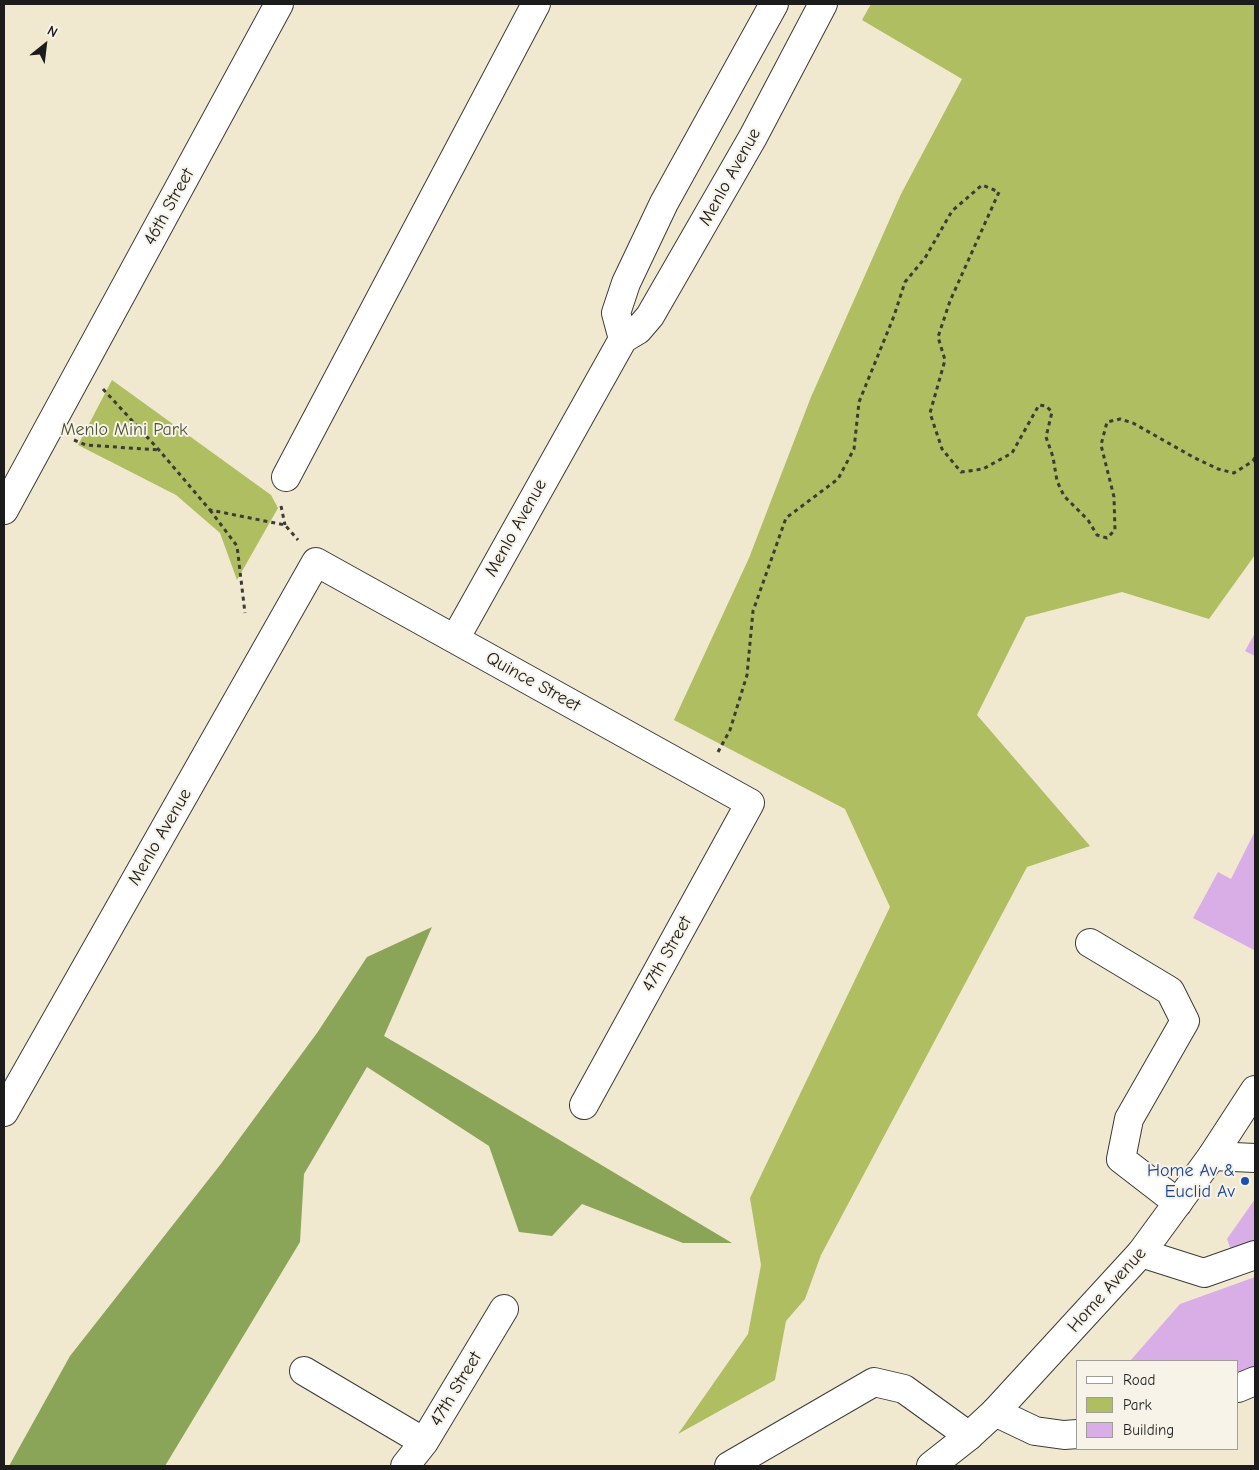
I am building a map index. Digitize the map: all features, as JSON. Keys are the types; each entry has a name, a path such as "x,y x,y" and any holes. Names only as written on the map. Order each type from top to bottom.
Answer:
{"street":[{"name":"46th Street","path":"4,510 279,4"},
{"path":"286,477 536,4"},
{"path":"623,339 616,312 626,283 664,204 774,4"},
{"name":"Menlo Avenue","path":"455,639 623,339 638,330 650,316 753,137 823,4"},
{"name":"Menlo Avenue","path":"4,1112 316,562"},
{"name":"Quince Street","path":"316,562 750,803"},
{"name":"47th Street","path":"584,1105 750,803"},
{"path":"1090,943 1170,990 1184,1021 1129,1118 1121,1159 1178,1202"},
{"name":"Home Avenue","path":"931,1466 969,1436 994,1412 1141,1253 1212,1156 1255,1090"},
{"path":"1212,1156 1255,1158"},
{"path":"1141,1253 1204,1273 1255,1255"},
{"name":"47th Street","path":"405,1466 424,1442 504,1309"},
{"path":"304,1371 424,1442"},
{"path":"1239,1388 1255,1381"},
{"path":"729,1466 874,1382 904,1389 969,1436"},
{"path":"994,1412 1035,1431 1064,1435 1076,1434"}],"path":[{"path":"704,777 733,721 747,675 753,611 786,518 838,479 854,449 859,402 894,316 905,282 925,258 952,211 982,184 999,192 950,301 938,337 944,360 930,413 942,449 961,472 983,469 1012,453 1039,405 1046,406 1052,412 1046,437 1053,458 1057,481 1064,496 1088,520 1097,535 1107,538 1115,530 1114,497 1101,444 1107,422 1120,419 1133,423 1193,457 1218,469 1234,474 1253,461 1255,457"},
{"path":"103,389 159,450 210,510 237,546 245,613"},
{"path":"74,440 86,445 159,450"},
{"path":"210,510 286,525 316,562"}],"green space":[{"path":"871,4 1255,4 1255,555 1209,619 1122,592 1026,617 977,715 1090,846 1027,867 821,1255 805,1299 786,1321 775,1380 678,1434 748,1334 761,1265 750,1198 890,907 845,809 674,720 749,558 811,397 901,194 962,79 862,20"},
{"name":"Menlo Mini Park","path":"112,380 271,495 278,508 237,580 220,533 176,495 78,445"},
{"path":"432,927 384,1036 732,1243 683,1243 582,1204 552,1236 519,1232 489,1146 367,1067 304,1174 300,1242 165,1466 9,1466 70,1356 220,1165 317,1033 367,957"}],"building":[{"path":"1255,633 1255,656 1245,651"},
{"path":"1255,831 1254,950 1193,918 1218,872 1231,879"},
{"path":"1255,1199 1255,1245 1232,1253 1227,1239"},
{"path":"1255,1277 1255,1371 1239,1378 1239,1360 1131,1360 1180,1304"}],"place":[{"name":"Home Av & Euclid Av","path":"1245,1181"}]}
